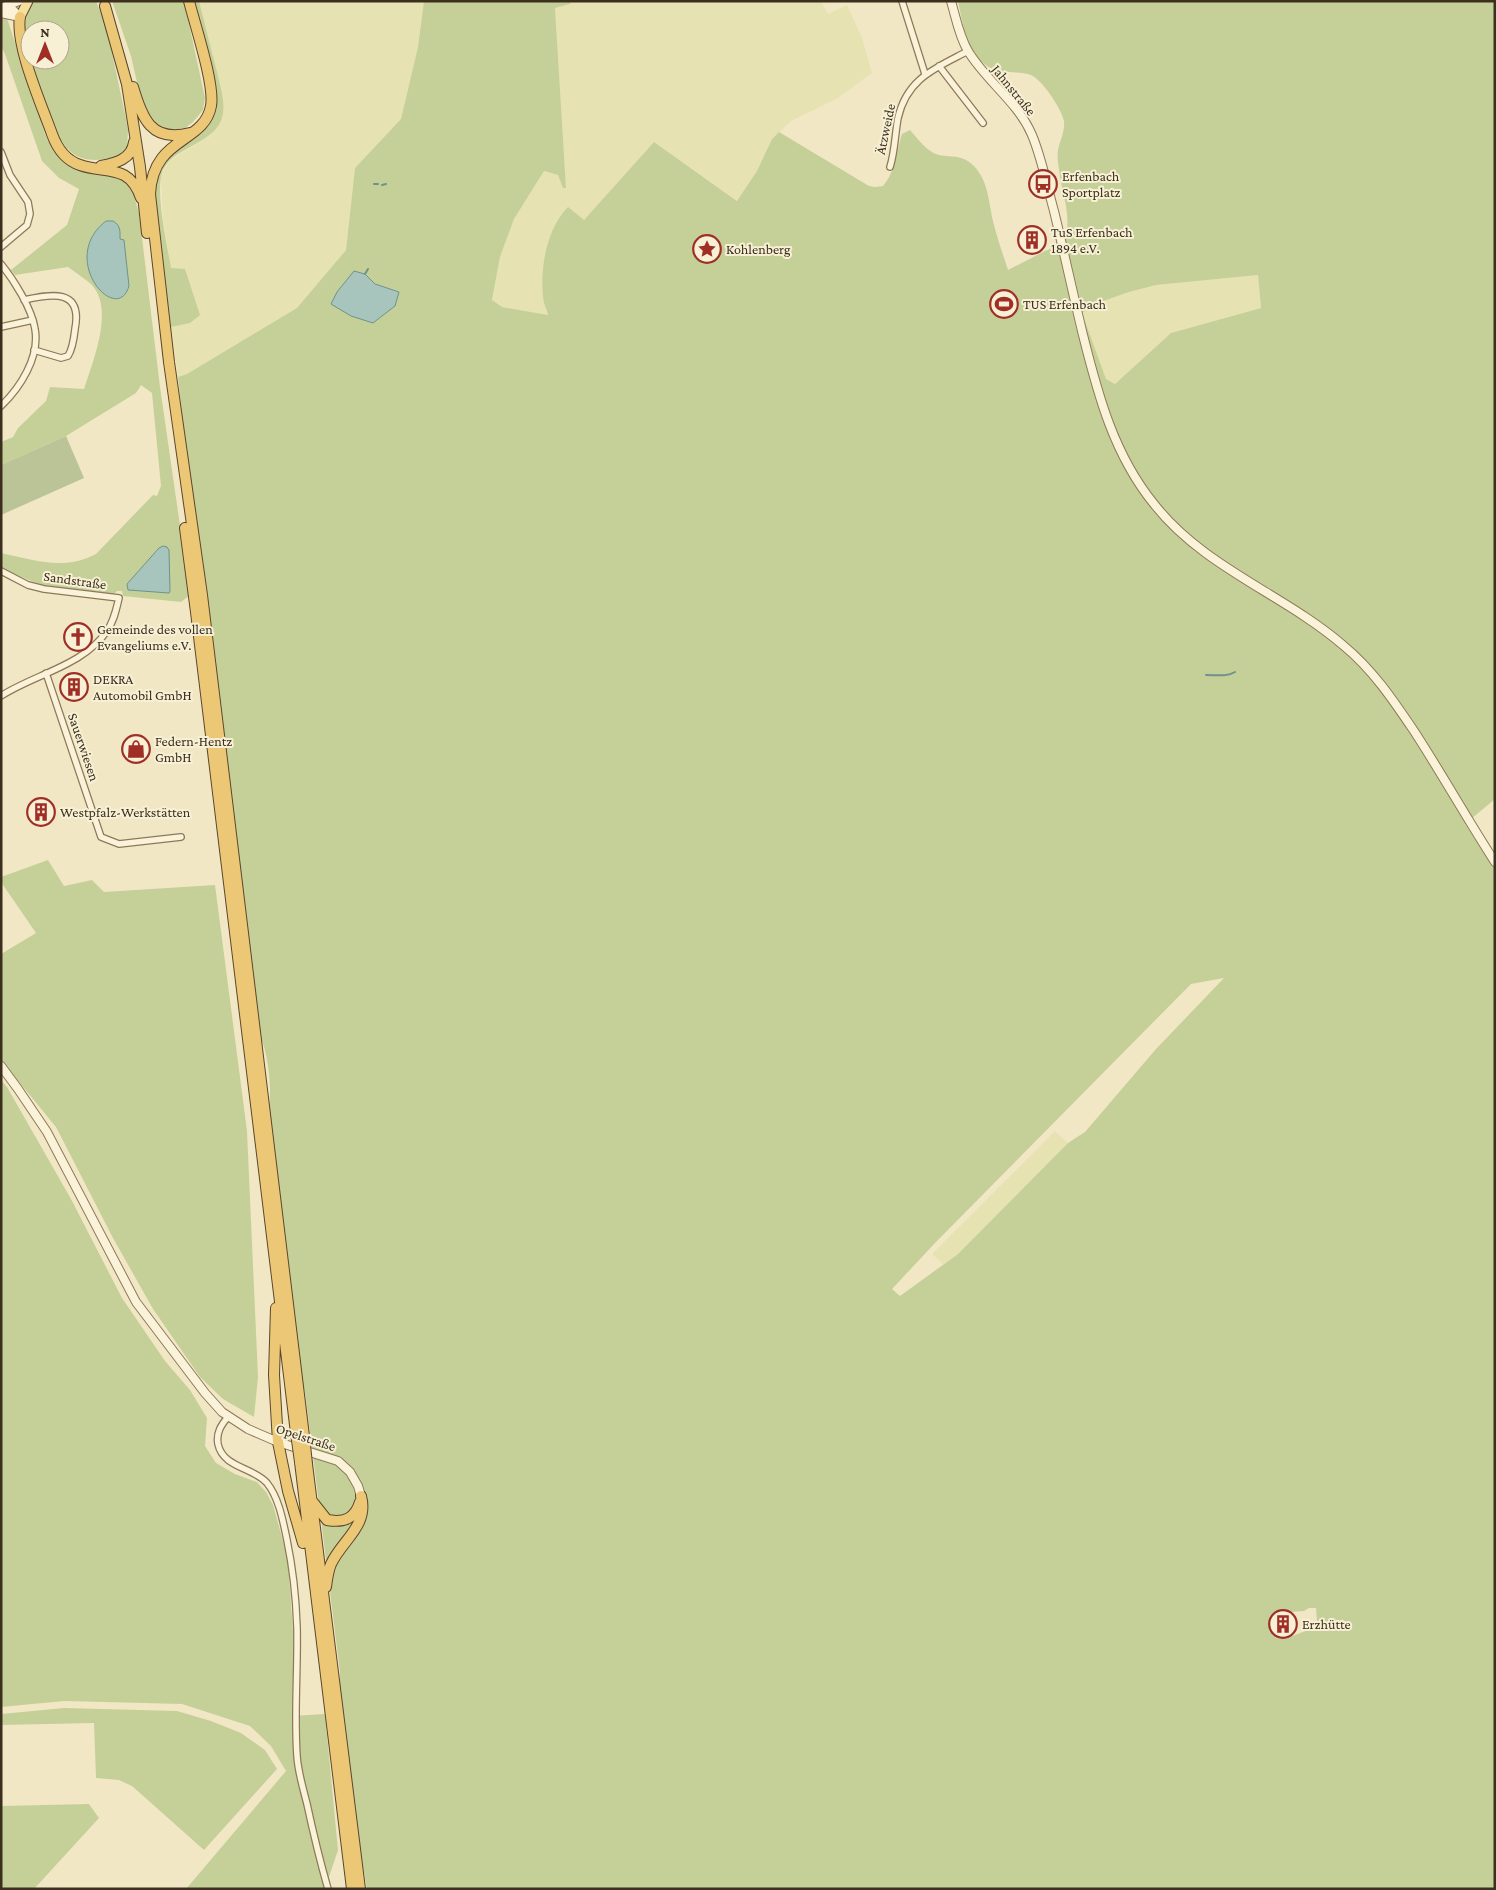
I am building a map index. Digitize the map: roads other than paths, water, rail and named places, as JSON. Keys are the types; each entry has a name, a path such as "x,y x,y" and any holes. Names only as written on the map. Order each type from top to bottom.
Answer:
{"highway":[{"path":"148,215 151,180 159,160 168,150 206,120 211,106 212,96 189,1"},
{"path":"104,4 114,22 143,117 150,126 167,134 181,135 193,132"},
{"path":"104,4 127,84 148,215"},
{"path":"20,17 19,26 22,46 55,142 68,158 79,165 116,172 129,180 140,195 148,215"},
{"path":"132,85 200,612 300,1435"},
{"path":"89,167 119,162 128,156 134,145 133,126"},
{"path":"200,612 278,1293 311,1500 323,1596 331,1699"},
{"path":"278,1293 275,1315 274,1375 278,1442 288,1491 303,1544 310,1557"},
{"path":"304,1463 310,1557 360,1889"},
{"path":"311,1500 327,1520 338,1522 352,1517 356,1512 361,1496"},
{"path":"323,1596 331,1564 355,1532 361,1519 363,1503 361,1496"},
{"path":"334,1720 352,1889"}],"main road":[{"path":"20,17 28,1"}],"street":[{"path":"1,8 18,1"},
{"path":"902,1 925,74"},
{"name":"Jahnstraße","path":"951,1 960,35 968,51 979,67 1021,116 1033,138 1050,195 1098,390 1112,433 1135,478 1155,506 1174,526 1208,555 1306,617 1336,639 1366,666 1390,696 1428,752 1492,851 1495,862"},
{"path":"1,8 13,10 20,17"},
{"path":"1,13 20,17"},
{"name":"Ätzweide","path":"890,167 902,106 909,92 925,74 968,51"},
{"path":"940,66 983,123"},
{"path":"1,152 10,175 28,202 30,214 27,225 1,247"},
{"path":"1,264 15,282 24,300 33,320 36,336 34,350 24,377 1,406"},
{"path":"24,300 43,296 60,296 72,302 77,310 76,327 68,356 61,358 34,350"},
{"path":"1,327 33,320"},
{"name":"Sandstraße","path":"1,571 28,585 44,589 119,598 112,622 97,644 78,657 46,673"},
{"path":"1,696 46,673"},
{"name":"Sauerwiesen","path":"46,673 101,837 119,844 181,837"},
{"name":"Opelstraße","path":"1,1066 47,1132 136,1302 185,1369 213,1403 228,1417 248,1429 278,1442 338,1461 350,1472 361,1496"},
{"path":"228,1417 222,1424 218,1434 221,1452 229,1461 258,1475 268,1484 277,1502 287,1539 296,1608 295,1713 297,1758 328,1889"}],"water":[{"path":"106,221 113,221 117,225 120,229 120,239 124,240 129,286 123,297 113,298 104,293 95,283 89,269 87,253 92,236"},
{"path":"354,271 365,274 375,284 399,292 395,306 373,323 351,316 331,304 337,292"},
{"path":"163,546 169,550 169,593 128,590 127,584 159,548"}],"waterway":[{"path":"382,185 386,184"},
{"path":"365,274 368,269"},
{"path":"1206,675 1225,675 1235,672"}],"place":[{"name":"Erfenbach Sportplatz","path":"1043,184"},
{"name":"TuS Erfenbach 1894 e.V.","path":"1032,240"},
{"name":"Kohlenberg","path":"707,249"},
{"name":"TUS Erfenbach","path":"1004,304"},
{"name":"Gemeinde des vollen Evangeliums e.V.","path":"78,637"},
{"name":"DEKRA Automobil GmbH","path":"74,687"},
{"name":"Federn-Hentz GmbH","path":"136,749"},
{"name":"Westpfalz-Werkstätten","path":"41,812"},
{"name":"Erzhütte","path":"1283,1624"}]}
